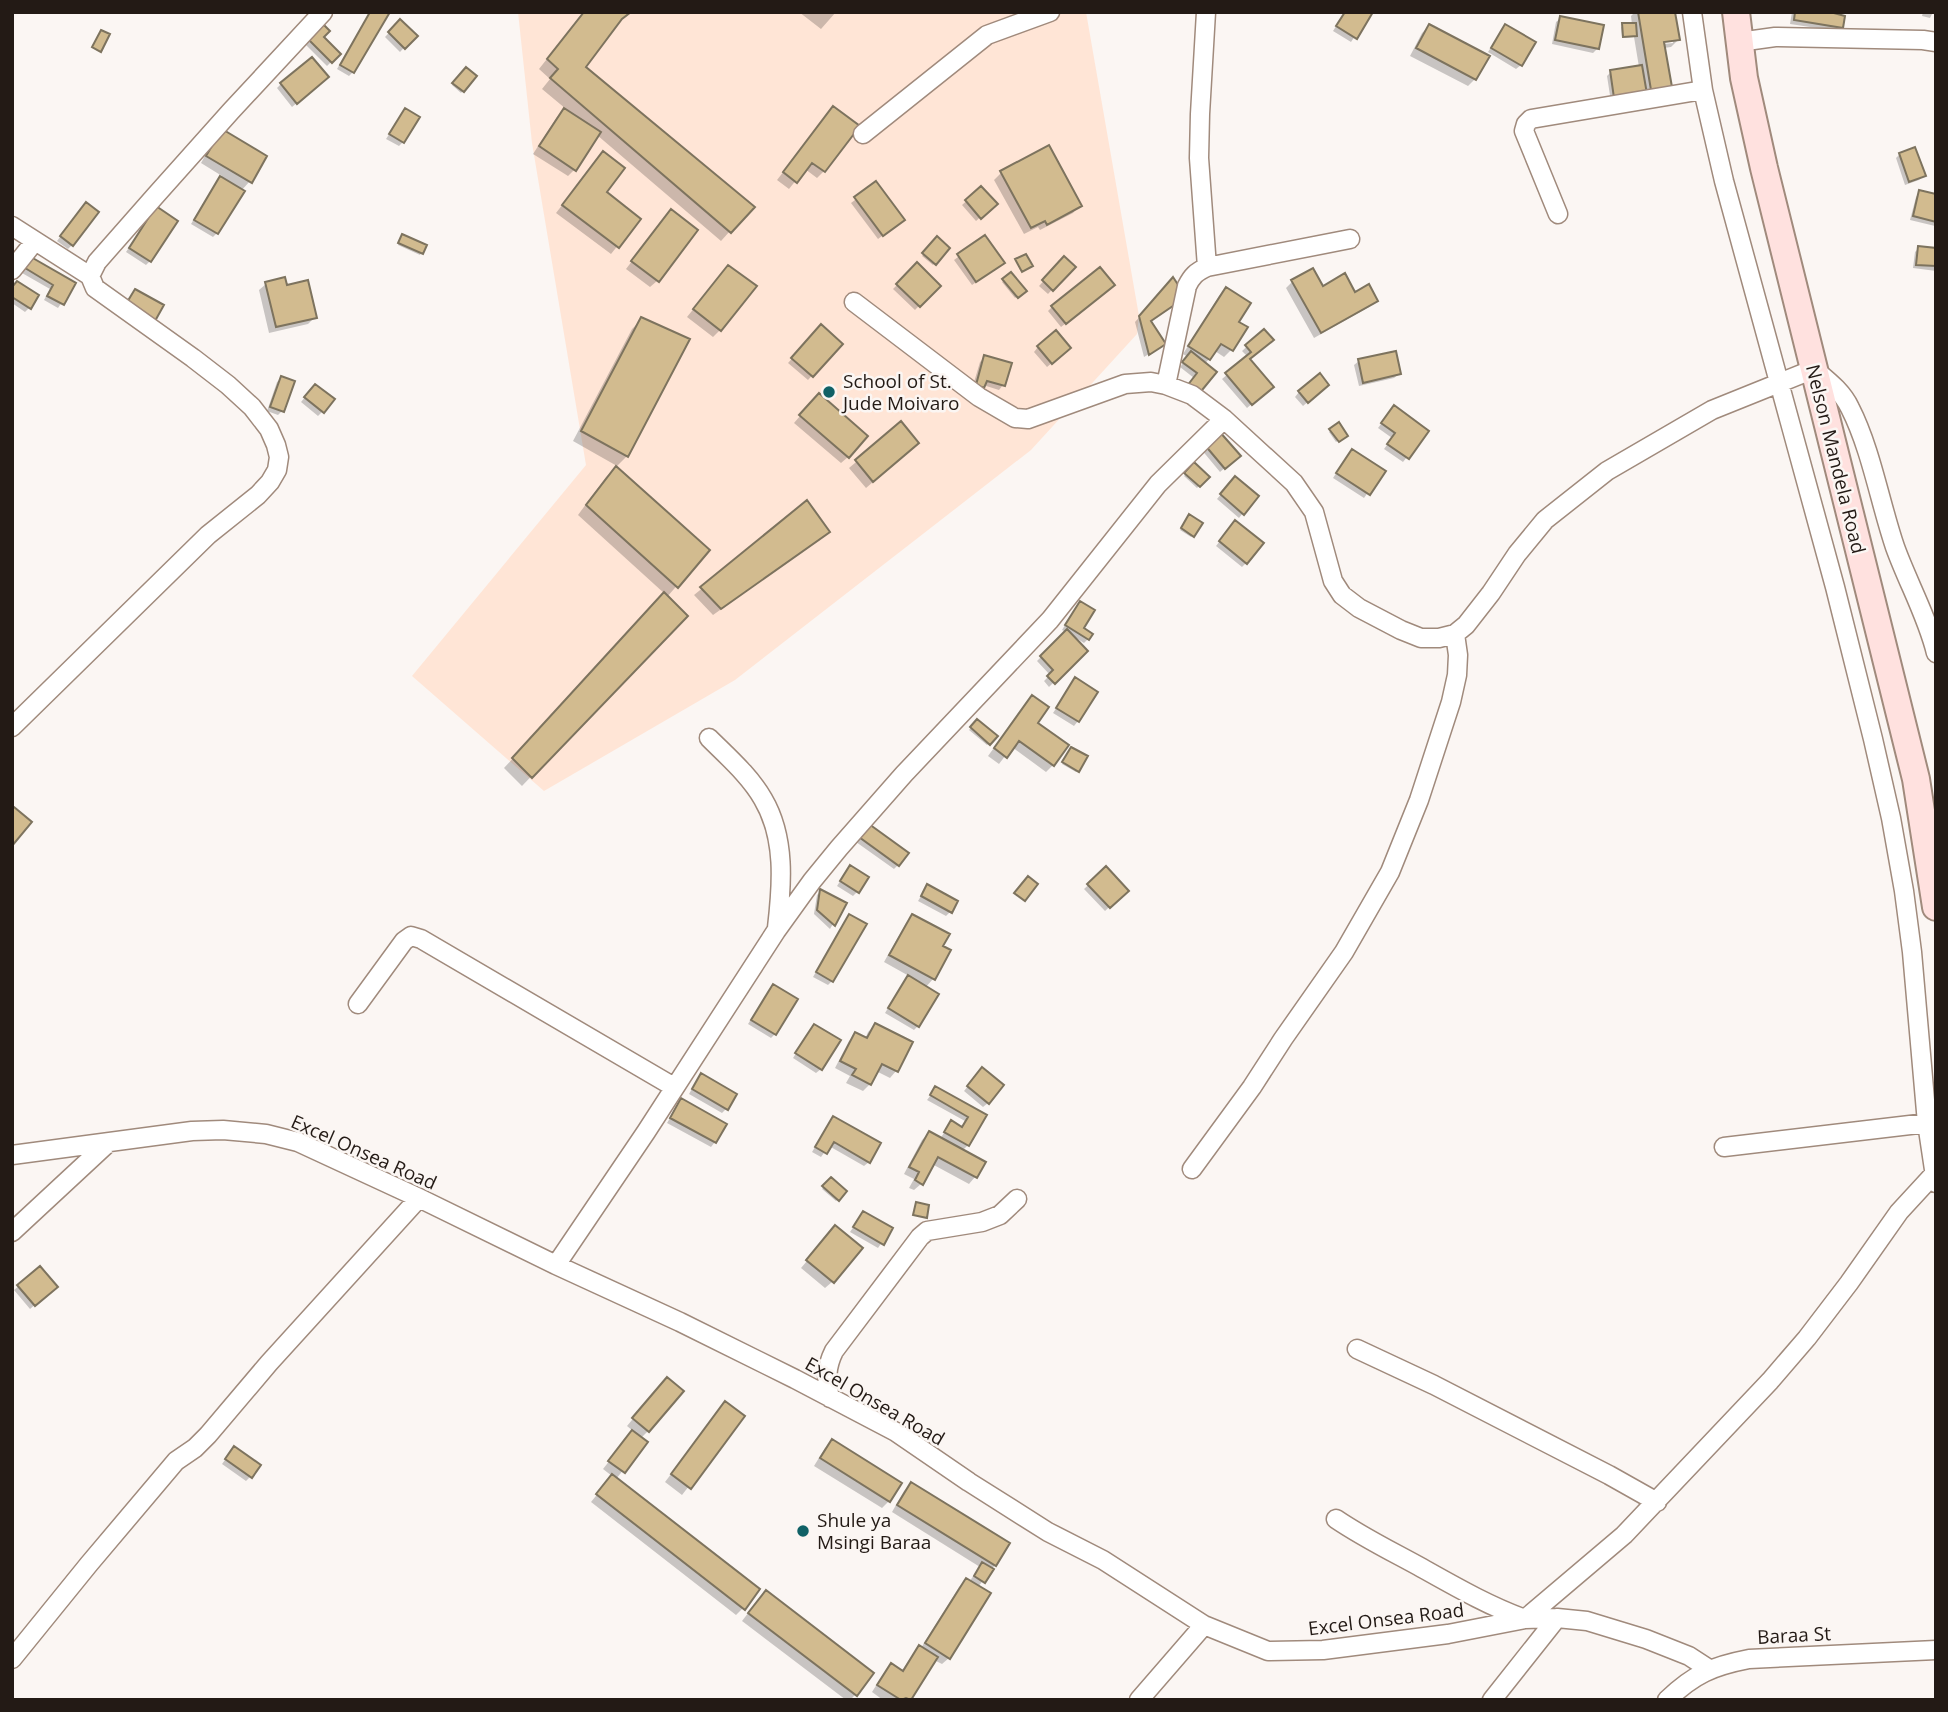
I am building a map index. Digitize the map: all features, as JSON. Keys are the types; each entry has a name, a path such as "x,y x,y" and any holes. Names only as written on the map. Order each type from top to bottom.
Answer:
{"main road":[{"name":"Nelson Mandela Road","path":"1736,12 1744,78 1764,168 1916,779 1936,907"}],"street":[{"path":"90,276 97,262 156,195 323,12"},
{"path":"863,134 987,35 1050,12"},
{"path":"1206,12 1199,158 1207,267"},
{"path":"1336,1519 1471,1595 1525,1619 1624,1535 1770,1381 1849,1283 1899,1212 1935,1178 1927,1123 1912,952 1891,818 1845,626 1724,181 1703,90 1692,12"},
{"path":"1740,42 1775,37 1936,42"},
{"path":"1558,214 1524,131 1531,119 1703,90"},
{"path":"12,226 90,276 95,288 103,295 228,385 252,407 269,429 279,457 277,470 258,495 208,536 12,727"},
{"path":"1166,385 1187,286 1197,272 1207,267 1350,239"},
{"path":"12,270 35,241"},
{"path":"854,302 979,397 1015,418 1028,419 1125,384 1151,382 1192,395 1224,419 1294,483 1314,512 1333,581 1342,595 1390,625 1421,638 1455,634 1466,625 1545,520 1607,471 1712,410 1814,369 1836,388 1850,406 1896,548 1936,653"},
{"path":"556,1265 776,931 812,881 950,723 1050,620 1158,484 1224,419"},
{"path":"1192,1169 1344,952 1390,872 1419,800 1451,702 1458,665 1455,634"},
{"path":"709,738 763,799 774,823 781,873 776,931"},
{"path":"358,1004 404,941 411,936 432,945 674,1087"},
{"path":"1724,1147 1927,1123"},
{"name":"Excel Onsea Road","path":"12,1155 213,1130 245,1130 298,1142 690,1327 896,1432 1048,1532 1103,1560 1204,1625 1268,1651 1323,1650 1448,1634 1525,1619 1557,1618 1587,1621 1646,1639 1689,1656 1709,1669"},
{"path":"12,1232 109,1142"},
{"path":"12,1659 176,1461 208,1435 269,1363 419,1198"},
{"path":"830,1398 827,1372 834,1351 920,1237 927,1231 982,1222 1000,1215 1017,1199"},
{"path":"1357,1349 1434,1385 1657,1502"},
{"path":"1492,1700 1557,1618"},
{"path":"1139,1700 1204,1625"},
{"name":"Baraa St","path":"1667,1700 1693,1677 1709,1669 1749,1659 1936,1650"}],"shaded area":[{"name":"School of St. Jude Moivaro","path":"518,12 1086,12 1139,316 1137,334 1031,450 735,680 544,791 412,676 586,465 532,143"}],"building":[{"path":"370,12 390,12 354,73 340,65"},
{"path":"584,12 631,12 622,19 586,67 755,207 731,233 550,78 558,69 547,59"},
{"path":"1345,12 1373,12 1357,39 1336,26"},
{"path":"1638,12 1675,12 1680,40 1664,42 1672,87 1651,90"},
{"path":"1795,12 1830,12 1845,16 1843,28 1794,20"},
{"path":"1560,16 1604,25 1599,49 1555,40"},
{"path":"400,19 418,36 405,49 388,32"},
{"path":"321,22 330,31 324,37 341,54 332,63 306,37"},
{"path":"1622,23 1636,23 1637,36 1623,37"},
{"path":"1429,24 1490,56 1476,80 1416,48"},
{"path":"1505,24 1536,42 1522,66 1491,48"},
{"path":"101,30 110,34 101,52 92,47"},
{"path":"312,57 329,77 297,104 280,83"},
{"path":"1642,65 1647,94 1614,98 1610,70"},
{"path":"466,67 477,76 464,92 452,83"},
{"path":"833,106 860,126 825,172 812,163 797,183 783,172"},
{"path":"405,108 420,117 404,143 389,134"},
{"path":"564,108 601,132 576,171 539,146"},
{"path":"222,129 267,156 252,183 206,156"},
{"path":"1049,145 1082,206 1047,225 1045,221 1031,228 1000,171"},
{"path":"1915,147 1926,176 1909,182 1899,153"},
{"path":"603,151 625,168 607,192 641,219 619,248 562,205"},
{"path":"220,176 245,191 218,234 194,220"},
{"path":"876,181 905,220 883,236 854,197"},
{"path":"981,186 998,204 981,219 965,200"},
{"path":"1919,190 1936,194 1936,222 1913,216"},
{"path":"86,202 99,212 73,246 60,236"},
{"path":"156,206 178,221 151,262 129,248"},
{"path":"671,209 698,230 659,282 631,261"},
{"path":"402,234 427,245 423,254 398,243"},
{"path":"985,235 1005,263 976,282 957,254"},
{"path":"937,236 950,248 936,265 922,253"},
{"path":"1918,246 1936,248 1936,266 1916,265"},
{"path":"1026,254 1033,266 1022,272 1015,259"},
{"path":"1064,256 1076,267 1053,291 1042,280"},
{"path":"31,257 76,283 64,305 47,296 53,285 25,268"},
{"path":"917,262 941,286 920,307 896,284"},
{"path":"728,265 757,286 721,331 693,309"},
{"path":"1100,267 1115,285 1066,324 1051,306"},
{"path":"1313,268 1323,286 1345,273 1355,292 1369,284 1378,301 1321,333 1291,280"},
{"path":"1011,272 1027,291 1018,298 1002,279"},
{"path":"285,277 287,285 308,280 317,318 276,327 265,282"},
{"path":"1173,277 1186,297 1151,321 1166,344 1149,355 1139,316"},
{"path":"17,281 39,295 31,309 12,297 12,287"},
{"path":"1226,287 1251,303 1239,322 1248,327 1233,351 1221,344 1210,360 1188,346"},
{"path":"135,289 164,305 155,321 126,304"},
{"path":"641,317 690,339 628,457 581,431"},
{"path":"821,324 843,344 813,377 791,358"},
{"path":"1264,329 1274,340 1250,359 1274,387 1252,405 1225,373 1251,352 1245,345"},
{"path":"1056,330 1071,348 1052,364 1037,346"},
{"path":"1191,351 1217,372 1198,395 1187,386 1197,373 1182,362"},
{"path":"1396,351 1401,374 1363,383 1358,359"},
{"path":"984,355 1012,363 1005,386 987,381 984,388 976,385"},
{"path":"1320,373 1329,385 1308,403 1298,391"},
{"path":"281,376 295,381 284,412 270,407"},
{"path":"315,384 335,399 324,413 304,397"},
{"path":"819,393 868,436 849,458 799,415"},
{"path":"1394,405 1429,431 1409,459 1387,444 1395,433 1381,423"},
{"path":"901,421 919,443 873,482 855,460"},
{"path":"1339,422 1348,436 1339,442 1329,429"},
{"path":"1219,431 1241,456 1225,469 1204,444"},
{"path":"1352,449 1386,471 1370,495 1336,473"},
{"path":"1194,462 1210,477 1200,487 1184,473"},
{"path":"616,466 710,550 678,588 586,505"},
{"path":"1235,476 1259,496 1244,515 1220,494"},
{"path":"807,500 830,532 721,609 700,587"},
{"path":"1189,514 1203,523 1194,537 1181,528"},
{"path":"1235,520 1264,543 1247,564 1219,541"},
{"path":"664,592 688,616 532,778 512,758"},
{"path":"1080,601 1095,610 1084,628 1093,634 1089,640 1065,625"},
{"path":"1067,629 1088,651 1055,684 1047,676 1053,670 1040,656"},
{"path":"1075,677 1098,692 1079,722 1056,708"},
{"path":"1032,695 1049,707 1038,723 1069,745 1054,766 1019,741 1007,758 994,748"},
{"path":"977,719 998,736 990,745 970,727"},
{"path":"1071,747 1088,756 1079,772 1062,762"},
{"path":"14,807 32,822 12,846 12,809"},
{"path":"869,824 909,853 899,866 859,837"},
{"path":"850,865 869,877 859,893 840,881"},
{"path":"1106,866 1129,891 1110,908 1087,884"},
{"path":"1028,876 1038,884 1025,901 1014,893"},
{"path":"927,884 958,901 952,913 921,896"},
{"path":"820,889 847,903 835,926 817,910"},
{"path":"849,914 867,924 833,982 816,972"},
{"path":"912,914 950,934 943,946 951,950 935,980 889,955"},
{"path":"908,975 939,994 919,1027 888,1008"},
{"path":"773,984 798,999 776,1035 751,1020"},
{"path":"875,1023 913,1042 898,1072 882,1064 871,1085 852,1075 856,1069 840,1061 855,1032 867,1038"},
{"path":"814,1024 841,1040 822,1070 795,1053"},
{"path":"982,1067 1004,1085 989,1104 967,1086"},
{"path":"701,1073 737,1094 728,1110 692,1089"},
{"path":"935,1086 987,1115 969,1146 944,1132 951,1120 962,1127 968,1117 930,1095"},
{"path":"681,1098 727,1124 716,1143 670,1118"},
{"path":"833,1116 881,1143 870,1163 834,1142 827,1154 815,1147"},
{"path":"929,1131 986,1162 977,1178 938,1157 923,1185 915,1180 919,1172 909,1167"},
{"path":"831,1177 847,1191 839,1201 822,1186"},
{"path":"916,1202 929,1205 927,1218 913,1215"},
{"path":"863,1211 893,1228 884,1245 853,1227"},
{"path":"835,1225 863,1248 834,1283 806,1260"},
{"path":"40,1266 58,1287 35,1306 17,1285"},
{"path":"667,1377 684,1391 649,1432 632,1418"},
{"path":"725,1401 745,1416 691,1489 671,1474"},
{"path":"632,1430 648,1442 625,1473 608,1461"},
{"path":"832,1439 902,1483 890,1502 820,1458"},
{"path":"234,1446 261,1465 252,1478 225,1459"},
{"path":"612,1474 760,1589 745,1610 596,1494"},
{"path":"911,1482 1010,1543 996,1566 897,1505"},
{"path":"982,1562 994,1569 985,1583 974,1576"},
{"path":"966,1578 991,1593 950,1659 925,1643"},
{"path":"766,1590 874,1673 857,1696 748,1613"},
{"path":"919,1645 938,1657 911,1700 901,1700 877,1685 891,1663 903,1671"}],"place":[{"name":"School of St. Jude Moivaro","path":"829,392"},
{"name":"Shule ya Msingi Baraa","path":"803,1531"}]}
